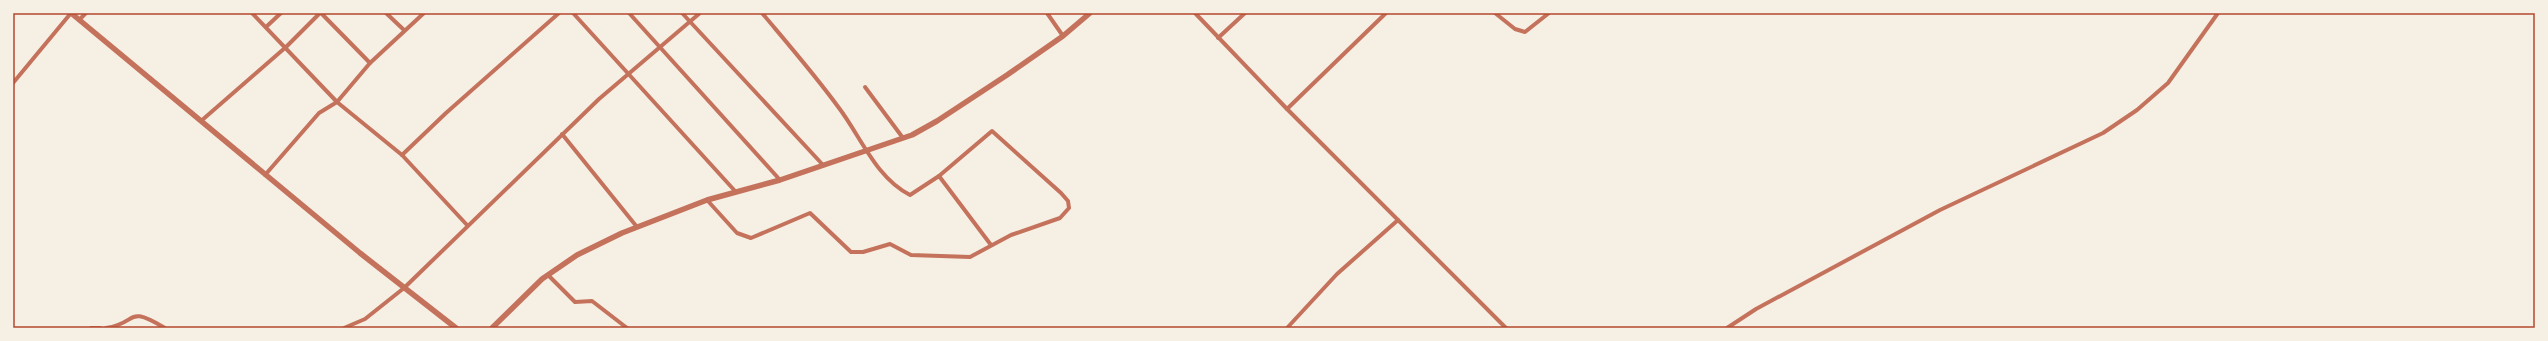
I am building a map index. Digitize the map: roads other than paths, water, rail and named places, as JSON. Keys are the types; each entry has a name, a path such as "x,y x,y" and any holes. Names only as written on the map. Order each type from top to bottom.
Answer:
{"street":[{"path":"13,83 71,13 264,175 456,328"},
{"path":"79,20 86,13"},
{"path":"252,13 337,102 402,155 467,225"},
{"path":"266,27 281,13"},
{"path":"201,121 286,47 320,13 370,63"},
{"path":"386,13 404,30"},
{"path":"264,175 319,113 337,102 370,63 424,13"},
{"path":"402,155 514,51 559,13"},
{"path":"573,13 735,191"},
{"path":"629,13 780,180"},
{"path":"682,13 823,166"},
{"path":"344,328 369,316 404,288 562,134 628,74 700,13"},
{"path":"707,200 737,233 751,238 810,213 848,250 855,253 890,244 911,255 964,258 976,255 991,245 1011,235 1060,218 1068,211 1068,201 992,131 939,176 910,195 893,184 828,94 762,13"},
{"path":"1046,13 1063,36"},
{"path":"492,328 548,275 577,255 637,227 707,200 735,191 780,180 903,138 949,114 1063,36 1090,13"},
{"path":"1195,13 1288,109 1506,328"},
{"path":"1218,38 1245,13"},
{"path":"1288,109 1386,13"},
{"path":"1495,13 1515,29 1525,32 1549,13"},
{"path":"1727,328 1756,309 1940,210 2103,133 2137,110 2168,83 2218,13"},
{"path":"865,87 903,138"},
{"path":"562,134 637,227"},
{"path":"939,176 991,245"},
{"path":"1287,328 1337,274 1398,220"},
{"path":"548,275 575,302 592,301 627,328"},
{"path":"106,328 114,327 136,315 145,316 165,328"},
{"path":"91,328 100,328"}]}
